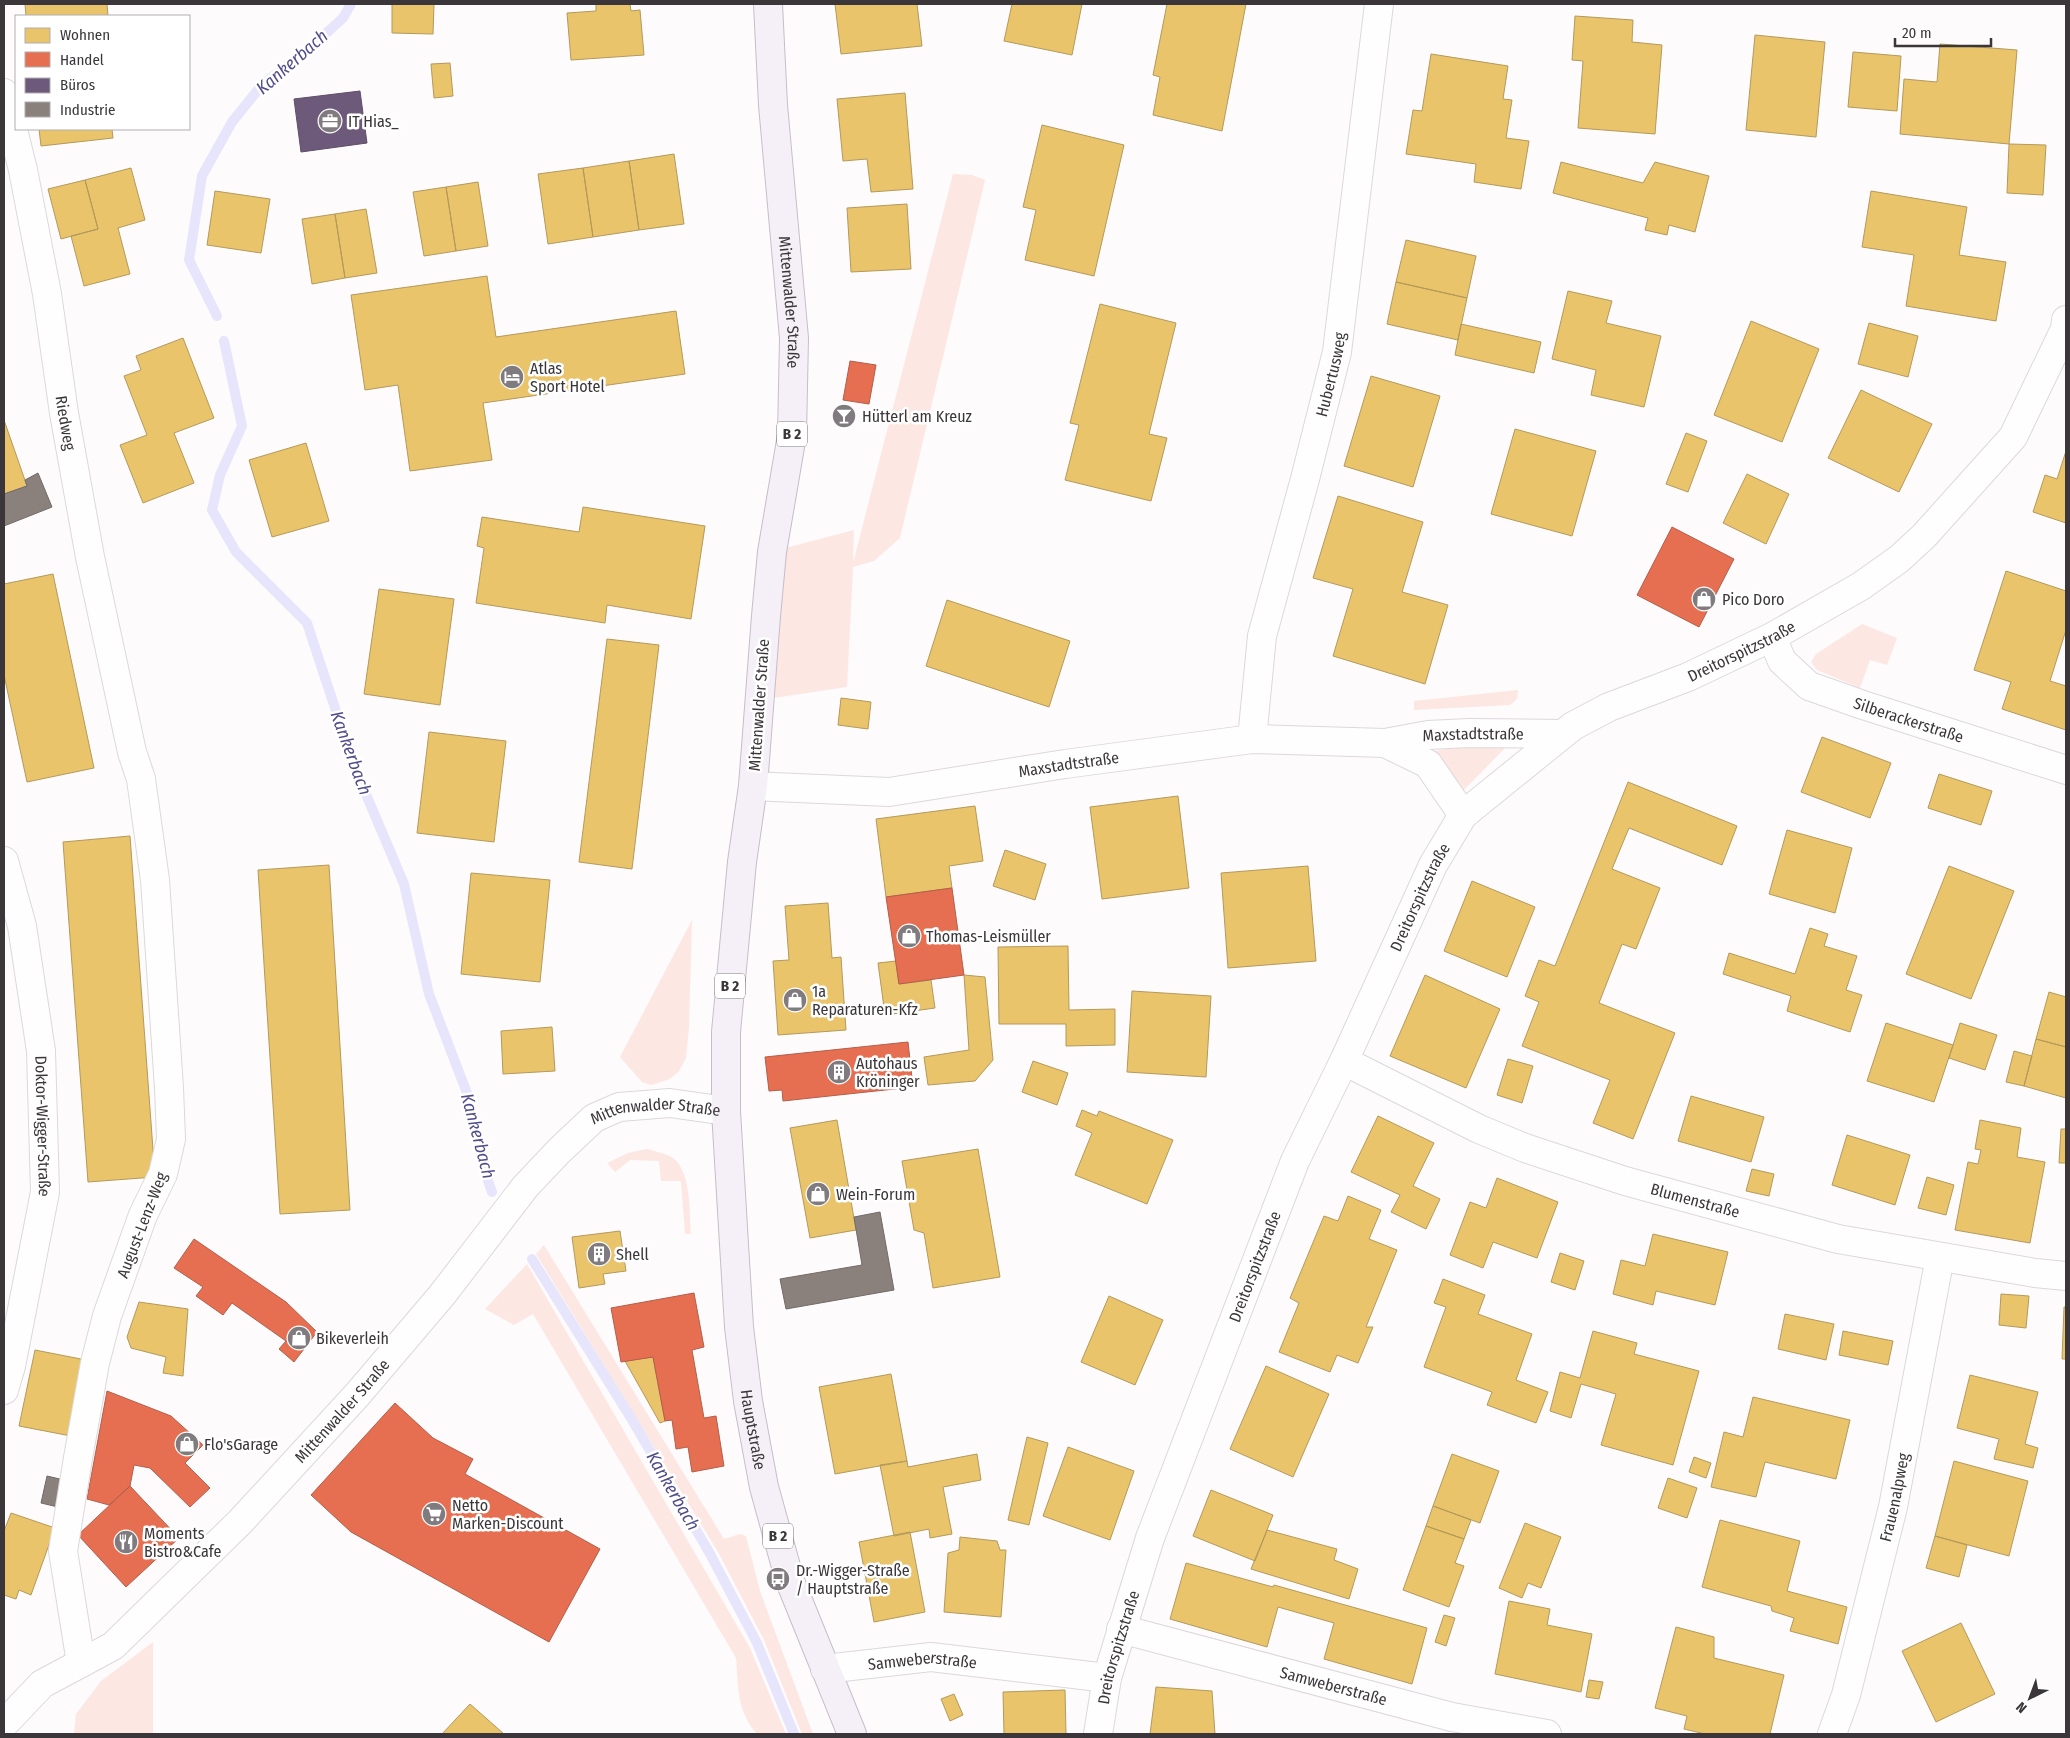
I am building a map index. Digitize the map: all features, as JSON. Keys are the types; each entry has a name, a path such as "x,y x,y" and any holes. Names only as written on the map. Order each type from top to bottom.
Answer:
{"main road":[{"name":"Mittenwalder Straße","path":"726,1111 726,1032 742,862 752,786 772,552 792,435 794,338 773,106 768,4"},
{"name":"Hauptstraße","path":"726,1111 739,1327 748,1401 764,1487 790,1581 852,1734"}],"street":[{"name":"Hubertusweg","path":"1252,739 1262,636 1337,352 1379,4"},
{"name":"Riedweg","path":"4,93 25,180 47,294 64,413 90,558 132,752"},
{"name":"Dreitorspitzstraße","path":"1098,1734 1106,1678 1150,1538 1295,1161 1344,1061 1433,865 1464,815 1573,726 1609,708 1688,677 1772,637 1861,586 1899,559 1924,536 2012,436 2065,328 2066,320"},
{"name":"Silberackerstraße","path":"1772,637 1782,661 1809,686 2066,770"},
{"name":"Maxstadtstraße","path":"752,786 890,792 1065,764 1252,739 1385,743 1428,735 1469,733 1563,734"},
{"name":"Maxstadtstraße","path":"1385,743 1428,764 1464,815"},
{"name":"August-Lenz-Weg","path":"81,1663 63,1551 76,1468 95,1363 107,1316 144,1215 163,1174 171,1139 170,1088 155,880 141,779 132,752"},
{"name":"Doktor-Wigger-Straße","path":"4,861 22,926 41,1051 45,1192 13,1356 4,1390"},
{"name":"Blumenstraße","path":"1344,1061 1479,1129 1525,1148 1625,1181 1838,1239 2035,1273 2066,1276"},
{"name":"Mittenwalder Straße","path":"4,1724 42,1684 113,1646 240,1522 362,1389 442,1295 525,1187 594,1118 619,1107 670,1103 726,1111"},
{"name":"Frauenalpweg","path":"1832,1734 1846,1695 1893,1507 1940,1257"},
{"name":"Samweberstraße","path":"1121,1629 1452,1717 1547,1734"},
{"name":"Samweberstraße","path":"826,1669 931,1657 1106,1678"}],"shaded area":[{"path":"953,174 972,175 985,180 900,538 874,561 853,567 847,687 760,700 778,550 854,530 853,563"},
{"path":"1862,624 1897,638 1887,665 1870,660 1860,688 1817,670 1811,662 1816,654"},
{"path":"1518,690 1517,699 1510,705 1414,710 1414,701"},
{"path":"1501,740 1507,746 1461,793 1429,752"},
{"path":"692,920 689,1028 686,1058 679,1071 670,1079 651,1085 642,1082 620,1057"},
{"path":"647,1149 670,1156 682,1170 688,1191 691,1234 685,1234 681,1181 661,1181 659,1161 630,1160 615,1172 607,1163 628,1153"},
{"path":"544,1245 724,1539 740,1534 746,1536 760,1591 813,1734 802,1734 764,1640 718,1552 536,1254"},
{"path":"527,1264 750,1648 786,1734 757,1734 750,1726 742,1708 737,1679 736,1658 533,1314 514,1325 485,1309"},
{"path":"153,1642 153,1734 74,1734 76,1714 101,1681"}],"building: Wohnen":[{"path":"25,4 107,4 108,15 26,15"},
{"path":"392,4 434,4 433,34 392,33"},
{"path":"596,4 630,4 631,11 640,10 644,55 571,60 567,13 596,11"},
{"path":"835,4 917,4 922,46 841,54"},
{"path":"1012,4 1082,4 1072,55 1004,41"},
{"path":"1167,4 1246,4 1222,131 1153,115 1160,77 1153,75"},
{"path":"1575,16 1633,20 1632,42 1662,45 1655,134 1578,128 1583,61 1572,60"},
{"path":"1755,35 1825,42 1816,137 1746,130"},
{"path":"1940,44 2017,50 2009,144 1900,134 1904,79 1937,82"},
{"path":"1853,52 1901,56 1897,111 1848,107"},
{"path":"1431,54 1508,66 1503,99 1512,100 1506,138 1529,141 1521,189 1474,182 1476,164 1406,154 1413,110 1422,111"},
{"path":"450,63 453,96 434,98 431,64"},
{"path":"905,93 913,189 871,192 867,159 843,161 837,99"},
{"path":"1042,125 1124,145 1094,276 1025,260 1036,210 1023,207"},
{"path":"39,130 112,130 113,138 41,146"},
{"path":"2009,144 2046,145 2043,195 2007,193"},
{"path":"674,154 684,224 639,230 629,161"},
{"path":"629,161 639,230 593,237 583,168"},
{"path":"1561,162 1643,183 1655,162 1709,176 1695,232 1669,225 1667,235 1645,230 1648,218 1553,193"},
{"path":"131,168 145,220 118,228 130,274 84,286 71,236 98,229 85,180"},
{"path":"583,168 593,237 548,244 538,174"},
{"path":"85,180 98,229 61,239 48,189"},
{"path":"478,182 488,246 456,251 446,187"},
{"path":"446,187 456,251 424,256 413,192"},
{"path":"215,191 270,199 261,253 207,245"},
{"path":"1871,191 1967,207 1959,255 2006,262 1996,321 1906,306 1914,255 1862,247"},
{"path":"907,204 911,269 851,272 847,208"},
{"path":"366,209 377,273 345,278 335,214"},
{"path":"335,214 345,278 312,284 302,219"},
{"path":"1406,240 1476,256 1467,298 1396,282"},
{"path":"487,276 496,337 676,311 685,374 483,403 492,460 410,471 398,385 365,390 351,295"},
{"path":"1396,282 1467,298 1458,340 1387,324"},
{"path":"1568,291 1612,301 1606,323 1661,336 1644,407 1591,395 1596,370 1552,359"},
{"path":"1100,304 1176,323 1149,434 1167,438 1151,501 1065,480 1079,425 1070,423"},
{"path":"1751,321 1819,349 1782,442 1714,415"},
{"path":"1869,323 1918,336 1908,377 1858,364"},
{"path":"1461,324 1541,342 1534,373 1455,355"},
{"path":"183,338 214,418 174,433 194,483 143,503 120,445 147,435 124,376 141,370 136,356"},
{"path":"1371,376 1440,396 1413,487 1344,466"},
{"path":"1861,390 1932,424 1899,492 1828,458"},
{"path":"4,420 27,486 4,494"},
{"path":"1515,429 1596,451 1572,536 1491,514"},
{"path":"1686,433 1707,441 1688,492 1666,484"},
{"path":"306,443 329,521 272,537 249,460"},
{"path":"2066,451 2066,523 2033,512 2045,475 2057,479"},
{"path":"1747,474 1789,494 1766,544 1723,523"},
{"path":"1338,496 1423,522 1402,592 1448,605 1425,684 1333,656 1353,589 1313,578"},
{"path":"583,507 705,526 691,619 607,605 605,623 476,603 484,548 477,546 482,517 579,532"},
{"path":"2006,571 2066,591 2066,630 2050,681 2066,686 2066,730 2002,709 2011,682 1974,670"},
{"path":"53,574 94,768 27,782 4,675 4,584"},
{"path":"379,589 454,599 440,705 364,694"},
{"path":"947,600 1070,641 1049,707 926,666"},
{"path":"607,639 659,645 632,869 579,862"},
{"path":"841,698 871,702 868,729 838,725"},
{"path":"429,732 506,741 494,842 417,833"},
{"path":"1822,737 1891,763 1870,818 1801,792"},
{"path":"1939,774 1992,791 1981,825 1928,808"},
{"path":"1628,782 1737,826 1722,865 1629,828 1612,869 1660,888 1636,949 1622,944 1599,1003 1675,1033 1633,1139 1593,1123 1610,1080 1522,1046 1539,1002 1525,996 1539,960 1555,966"},
{"path":"1178,796 1189,888 1102,899 1090,807"},
{"path":"975,806 983,861 949,866 952,888 886,897 876,819"},
{"path":"1787,830 1852,848 1835,913 1769,894"},
{"path":"130,836 155,1177 88,1182 63,842"},
{"path":"1005,850 1046,864 1035,900 993,886"},
{"path":"329,865 350,1210 280,1214 258,870"},
{"path":"1308,866 1316,961 1228,968 1221,873"},
{"path":"1949,866 2014,891 1971,999 1906,974"},
{"path":"471,873 550,880 540,982 461,974"},
{"path":"1472,881 1535,907 1507,977 1444,951"},
{"path":"828,903 832,958 841,957 846,1030 778,1035 773,961 789,960 785,906"},
{"path":"1810,928 1828,934 1824,946 1857,956 1846,990 1862,995 1850,1032 1787,1011 1791,996 1723,974 1729,953 1795,974"},
{"path":"1068,946 1069,1010 1115,1009 1115,1045 1066,1046 1066,1024 999,1024 998,947"},
{"path":"896,961 899,984 931,980 935,1008 885,1015 878,963"},
{"path":"964,975 985,977 993,1060 975,1081 928,1085 924,1057 969,1050"},
{"path":"1425,975 1500,1009 1466,1088 1390,1056"},
{"path":"1132,991 1211,996 1206,1077 1127,1072"},
{"path":"2049,992 2066,997 2066,1047 2036,1039"},
{"path":"1886,1023 1953,1045 1934,1102 1867,1081"},
{"path":"1960,1023 1997,1035 1985,1070 1949,1058"},
{"path":"552,1027 555,1071 503,1074 501,1031"},
{"path":"2036,1039 2066,1047 2066,1098 2024,1086"},
{"path":"2014,1051 2032,1056 2024,1086 2006,1082"},
{"path":"1508,1059 1533,1066 1522,1103 1497,1095"},
{"path":"1033,1061 1068,1073 1057,1105 1022,1092"},
{"path":"1691,1096 1764,1117 1751,1162 1678,1141"},
{"path":"1082,1110 1097,1116 1099,1111 1173,1140 1147,1204 1075,1175 1092,1133 1076,1126"},
{"path":"1378,1116 1434,1143 1413,1186 1440,1199 1426,1229 1391,1212 1400,1195 1351,1172"},
{"path":"837,1120 856,1230 810,1238 790,1128"},
{"path":"1980,1120 2021,1128 2017,1157 2045,1162 2030,1243 1955,1230 1968,1162 1978,1164 1981,1150 1975,1149"},
{"path":"2061,1129 2066,1129 2066,1163 2059,1163"},
{"path":"1847,1135 1910,1155 1895,1205 1832,1185"},
{"path":"978,1149 1000,1277 933,1288 924,1233 914,1230 902,1161"},
{"path":"1752,1169 1774,1174 1769,1196 1746,1191"},
{"path":"1927,1177 1954,1185 1946,1215 1918,1208"},
{"path":"1497,1178 1558,1202 1537,1258 1493,1242 1483,1268 1450,1255 1470,1202 1486,1208"},
{"path":"1348,1196 1381,1210 1369,1239 1397,1250 1366,1327 1373,1327 1358,1363 1337,1355 1330,1372 1279,1352 1299,1303 1290,1298 1324,1216 1338,1221"},
{"name":"Shell","path":"620,1231 626,1271 603,1274 605,1284 579,1288 572,1237"},
{"path":"1653,1234 1728,1252 1715,1305 1656,1291 1653,1305 1613,1294 1621,1260 1645,1266"},
{"path":"1560,1253 1584,1261 1575,1290 1551,1282"},
{"path":"1443,1279 1485,1295 1478,1314 1532,1334 1516,1380 1548,1392 1536,1423 1487,1405 1492,1392 1424,1367 1446,1307 1434,1303"},
{"path":"2001,1294 2029,1296 2026,1328 1999,1325"},
{"path":"1109,1296 1163,1320 1135,1385 1081,1362"},
{"path":"139,1302 188,1309 183,1376 163,1373 166,1357 131,1348 127,1337"},
{"path":"2064,1307 2066,1307 2066,1359 2062,1359"},
{"path":"1785,1314 1834,1324 1826,1360 1778,1349"},
{"path":"1593,1331 1637,1343 1634,1354 1699,1371 1673,1465 1601,1445 1616,1394 1581,1384 1571,1418 1550,1411 1560,1372 1580,1378"},
{"path":"1843,1331 1893,1341 1888,1365 1839,1355"},
{"path":"35,1350 86,1360 71,1436 19,1426"},
{"path":"653,1357 665,1421 660,1423 625,1361"},
{"path":"1266,1366 1329,1394 1293,1477 1230,1449"},
{"path":"891,1374 907,1461 835,1474 819,1387"},
{"path":"1970,1375 2038,1392 2025,1444 2038,1448 2033,1468 1994,1459 1999,1439 1957,1428"},
{"path":"1753,1397 1850,1420 1836,1479 1765,1462 1756,1497 1711,1487 1724,1432 1743,1437"},
{"path":"1027,1437 1048,1443 1029,1525 1008,1520"},
{"path":"1068,1447 1134,1471 1110,1540 1043,1516"},
{"path":"977,1454 981,1480 943,1487 952,1534 930,1538 929,1529 894,1536 880,1465 907,1461 908,1467"},
{"path":"1452,1454 1499,1471 1480,1523 1433,1506"},
{"path":"1694,1457 1711,1463 1706,1478 1689,1472"},
{"path":"1954,1461 2028,1481 2009,1556 1935,1536"},
{"path":"1668,1478 1697,1488 1687,1518 1658,1508"},
{"path":"1211,1490 1273,1515 1255,1561 1193,1536"},
{"path":"1433,1506 1471,1520 1464,1539 1426,1526"},
{"path":"11,1513 55,1528 31,1595 19,1590 16,1599 4,1595 4,1531"},
{"path":"1720,1520 1800,1541 1787,1591 1847,1607 1838,1644 1790,1631 1794,1618 1772,1611 1771,1606 1702,1587"},
{"path":"1525,1523 1561,1537 1541,1588 1528,1583 1522,1598 1499,1588"},
{"path":"1426,1526 1464,1539 1455,1563 1464,1566 1449,1607 1403,1590"},
{"path":"1267,1530 1337,1549 1334,1560 1358,1569 1349,1599 1251,1569"},
{"path":"910,1532 925,1612 874,1622 859,1542"},
{"path":"1935,1536 1967,1545 1959,1577 1926,1568"},
{"path":"960,1537 997,1541 1000,1550 1006,1550 1001,1617 944,1612 948,1553 959,1550"},
{"path":"1186,1563 1273,1587 1274,1585 1427,1628 1412,1684 1324,1659 1334,1623 1278,1607 1267,1647 1170,1619"},
{"path":"1509,1601 1550,1609 1547,1625 1592,1634 1581,1692 1495,1674"},
{"path":"1444,1615 1455,1618 1446,1646 1435,1642"},
{"path":"1961,1623 1995,1694 1936,1722 1902,1651"},
{"path":"1676,1627 1714,1637 1714,1658 1784,1675 1770,1734 1705,1734 1684,1729 1687,1716 1655,1708"},
{"path":"1589,1680 1603,1682 1599,1699 1586,1697"},
{"path":"1156,1687 1212,1691 1215,1734 1150,1734"},
{"path":"1065,1690 1066,1734 1004,1734 1003,1692"},
{"path":"954,1694 963,1715 950,1721 941,1699"},
{"path":"470,1704 504,1734 442,1734"}],"building: Handel":[{"path":"850,361 876,365 869,404 843,400"},
{"path":"1672,527 1734,559 1699,627 1637,595"},
{"path":"952,888 964,975 899,984 886,897"},
{"name":"Autohaus Kröninger","path":"908,1042 913,1087 783,1101 782,1090 769,1091 765,1057"},
{"path":"194,1239 286,1302 317,1332 294,1362 279,1349 286,1341 232,1303 223,1315 196,1296 203,1287 174,1268"},
{"name":"Shell","path":"694,1293 704,1347 692,1350 704,1418 716,1416 724,1466 692,1472 688,1447 676,1449 672,1420 665,1421 653,1357 621,1362 611,1308"},
{"path":"107,1391 171,1416 203,1445 185,1463 210,1488 190,1507 150,1468 134,1465 130,1486 109,1505 87,1499"},
{"name":"Netto Marken-Discount","path":"395,1403 433,1438 473,1459 465,1474 600,1549 549,1642 351,1532 311,1495"},
{"path":"130,1486 179,1538 126,1587 78,1535"}],"building: Büros":[{"name":"IT Hias_","path":"360,91 367,143 301,152 294,99"}],"building: Industrie":[{"path":"38,473 52,507 4,526 4,494 27,486 25,480"},
{"path":"880,1212 894,1290 786,1309 780,1279 862,1265 854,1217"},
{"path":"47,1476 64,1480 58,1507 41,1503"}],"waterway":[{"name":"Kankerbach","path":"217,316 189,260 202,176 232,122 261,86 313,45 343,18 351,4"},
{"name":"Kankerbach","path":"224,341 242,426 220,475 212,510 236,552 307,623 354,766 404,884 429,994 467,1093 485,1172 492,1192"},
{"name":"Kankerbach","path":"532,1259 631,1418 709,1552 757,1643 794,1734"}],"place":[{"name":"IT Hias_","path":"330,121"},
{"name":"Atlas Sport Hotel","path":"512,377"},
{"name":"Hütterl am Kreuz","path":"844,416"},
{"name":"Pico Doro","path":"1704,599"},
{"name":"Thomas-Leismüller","path":"909,936"},
{"name":"1a Reparaturen-Kfz","path":"795,1000"},
{"name":"Autohaus Kröninger","path":"839,1072"},
{"name":"Wein-Forum","path":"818,1194"},
{"name":"Shell","path":"599,1254"},
{"name":"Bikeverleih","path":"299,1338"},
{"name":"Flo'sGarage","path":"187,1444"},
{"name":"Netto Marken-Discount","path":"434,1514"},
{"name":"Moments Bistro&Cafe","path":"126,1542"},
{"name":"Dr.-Wigger-Straße / Hauptstraße","path":"778,1579"}]}
